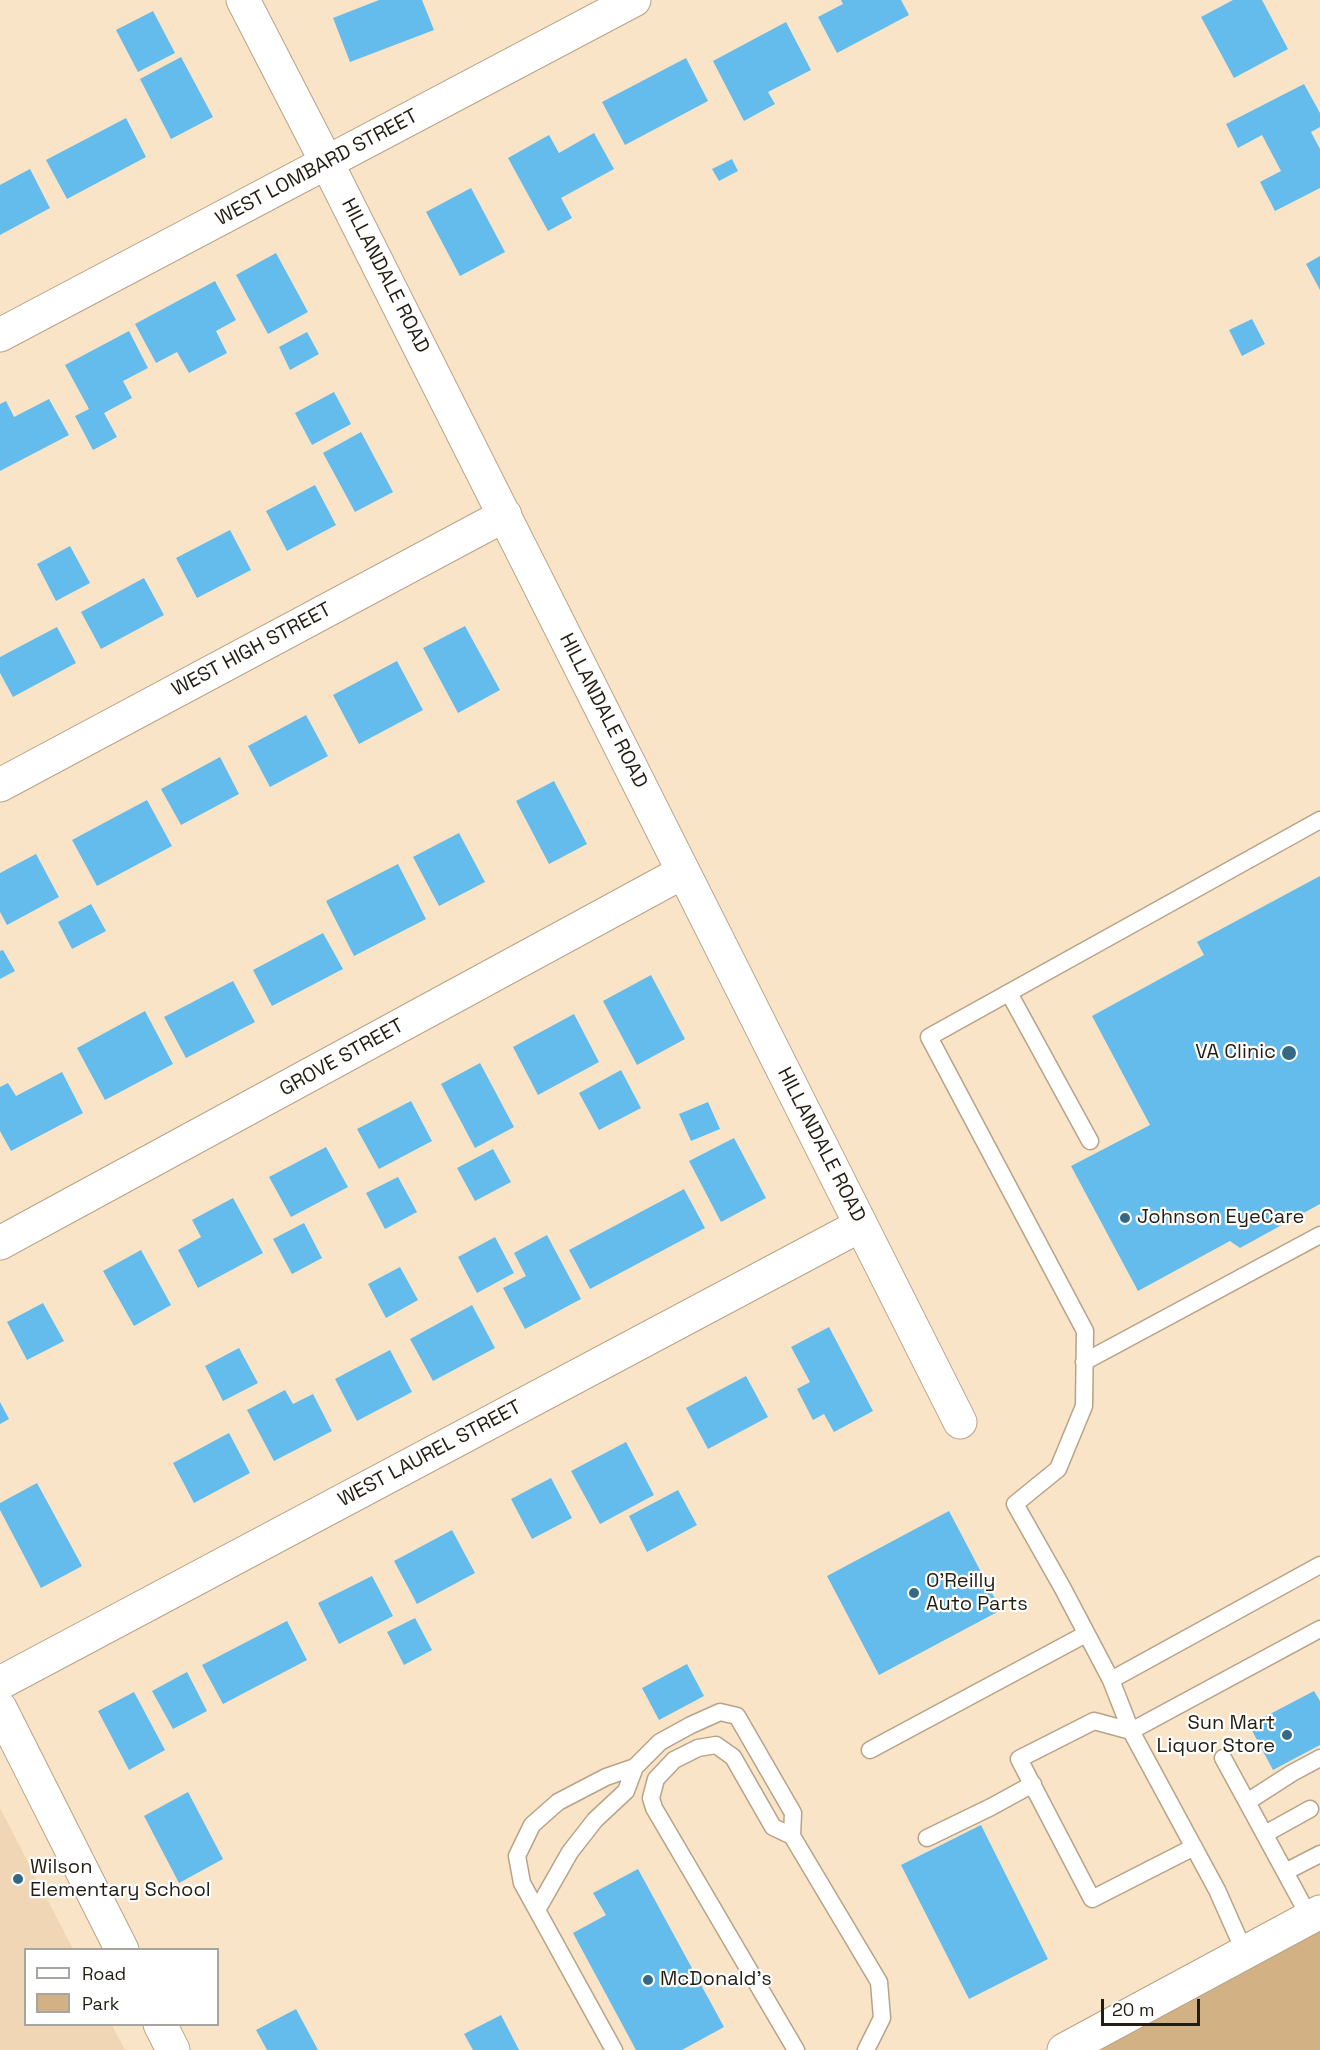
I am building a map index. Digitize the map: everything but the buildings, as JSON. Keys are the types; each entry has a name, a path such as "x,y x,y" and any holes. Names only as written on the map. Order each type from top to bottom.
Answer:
{"street":[{"name":"HILLANDALE ROAD","path":"243,0 505,515 960,1422"},
{"name":"WEST LOMBARD STREET","path":"0,335 634,0"},
{"name":"WEST HIGH STREET","path":"0,785 505,515"},
{"name":"GROVE STREET","path":"0,1244 683,872"},
{"name":"WEST LAUREL STREET","path":"0,1683 861,1225"},
{"path":"0,1708 121,1948"},
{"path":"1064,2050 1315,1915"},
{"path":"161,2026 173,2050"}],"lane":[{"path":"1245,1953 1217,1890 1131,1731 1111,1680 1015,1504 1058,1469 1084,1406 1085,1331 929,1037 1320,820"},
{"path":"1009,993 1090,1141"},
{"path":"1084,1362 1320,1235"},
{"path":"1111,1680 1320,1565"},
{"path":"1194,1847 1092,1899 1019,1759 1094,1721 1131,1731 1320,1629"},
{"path":"870,1750 1086,1634"},
{"path":"537,1910 570,1852 595,1821 626,1791 635,1767 660,1742 720,1712 737,1716 792,1813 792,1836 879,1982 882,2018 866,2050"},
{"path":"792,1836 772,1827 734,1757 716,1745 698,1748 675,1760 656,1779 651,1798 654,1808 796,2050"},
{"path":"1223,1758 1285,1872 1315,1915"},
{"path":"1247,1802 1262,1790 1320,1758"},
{"path":"614,2050 522,1883 517,1856 532,1825 558,1802 606,1776 635,1767"},
{"path":"927,1838 1033,1784"},
{"path":"1265,1834 1310,1809"},
{"path":"1285,1872 1320,1854"}],"shaded area":[{"name":"Wilson Elementary School","path":"0,1808 72,1948 24,1948 24,2026 113,2026 125,2050 0,2050"}],"green space":[{"path":"1320,1912 1320,2050 1064,2050"}],"place":[{"name":"VA Clinic","path":"1289,1053"},
{"name":"Johnson EyeCare","path":"1125,1218"},
{"name":"O'Reilly Auto Parts","path":"914,1593"},
{"name":"Sun Mart Liquor Store","path":"1287,1735"},
{"name":"Wilson Elementary School","path":"18,1879"},
{"name":"McDonald's","path":"648,1980"}]}
